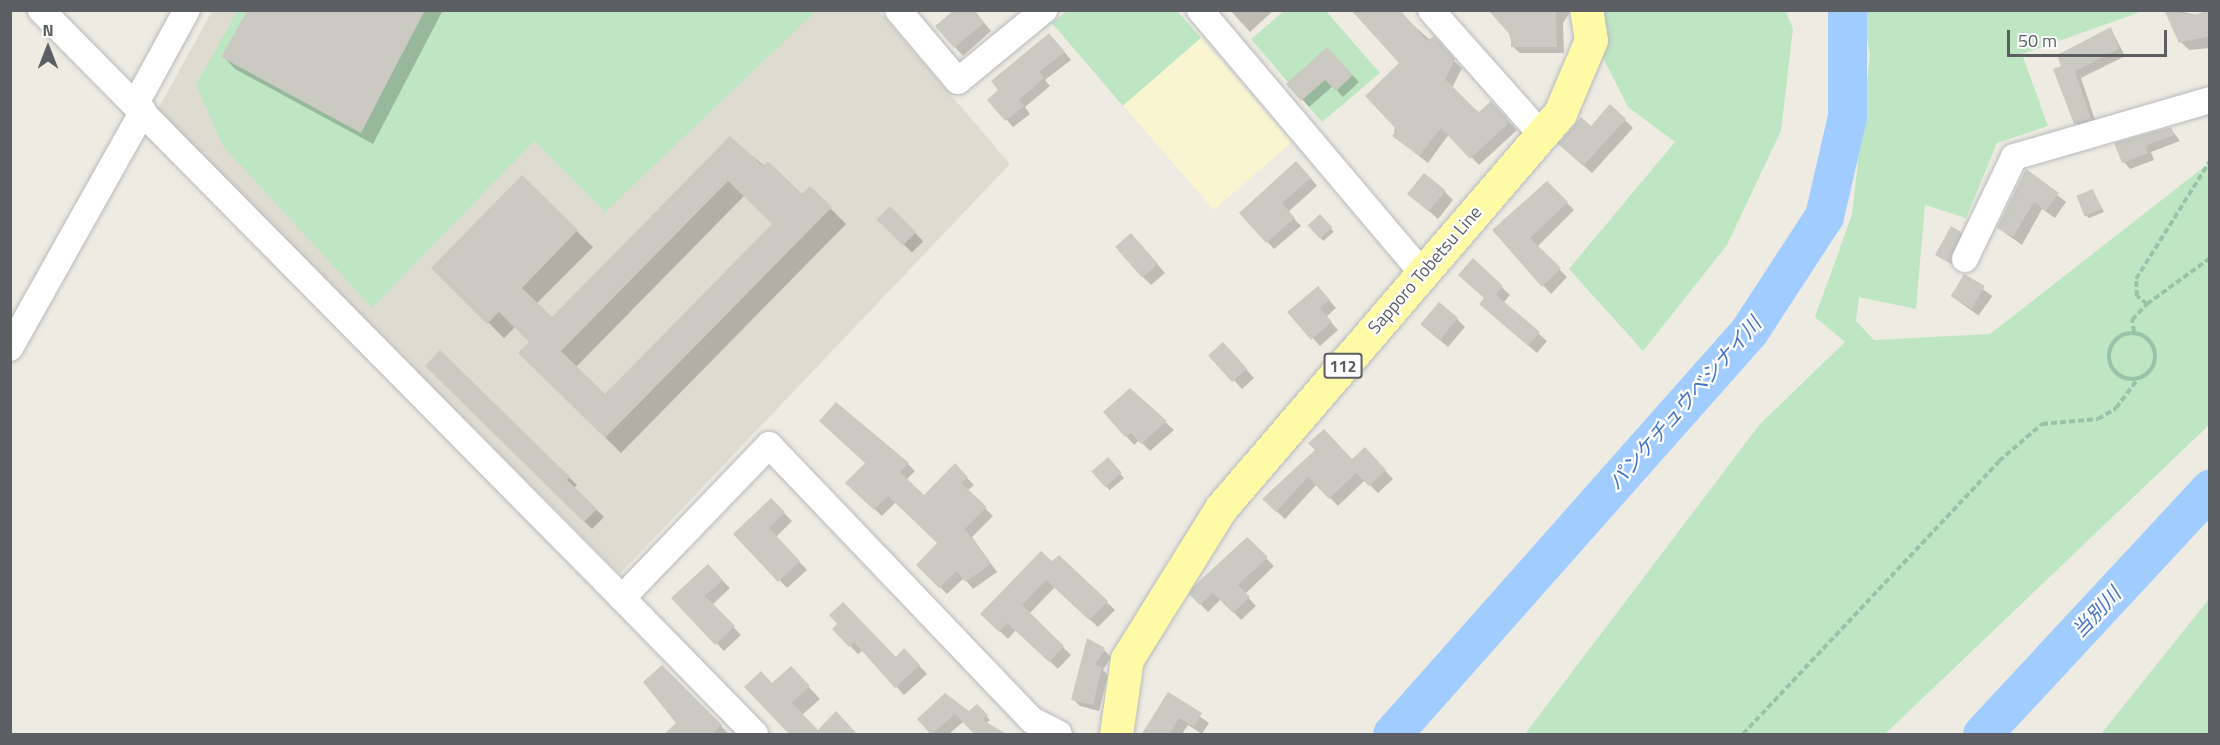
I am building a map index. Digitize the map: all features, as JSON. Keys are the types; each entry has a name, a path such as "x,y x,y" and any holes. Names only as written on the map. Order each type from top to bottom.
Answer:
{"main road":[{"name":"Sapporo Tobetsu Line","path":"1116,735 1127,659 1221,508 1560,113 1591,40 1586,10"}],"street":[{"path":"41,10 140,107 754,735"},
{"path":"10,348 140,107 187,10"},
{"path":"897,10 958,81 1044,10"},
{"path":"1200,10 1422,273"},
{"path":"1431,10 1541,134"},
{"path":"1965,260 2014,157 2210,100"},
{"path":"622,598 769,445 1032,720 1059,735"}],"path":[{"path":"2147,304 2137,296 2136,279 2210,160"},
{"path":"1743,735 1999,461 2042,424 2098,419 2116,408 2138,379 2156,361 2155,347 2134,332 2132,320 2147,304 2210,258"},
{"path":"2134,332 2120,335 2108,357 2119,374 2138,379"}],"shaded area":[{"path":"212,11 879,11 1010,164 620,574 157,111"}],"green space":[{"path":"1068,10 1177,11 1201,38 1123,106 1052,23"},
{"path":"237,11 816,11 605,212 534,141 372,308 223,146 196,85"},
{"path":"1284,11 1326,11 1380,73 1322,122 1251,39"},
{"path":"1603,11 1786,11 1793,29 1781,131 1727,245 1643,351 1569,269 1675,142 1628,107 1600,52"},
{"path":"1863,11 2143,11 2022,54 2048,126 1997,143 1966,218 1925,205 1916,309 1859,297 1856,321 1874,340 1990,334 2209,163 2209,425 1885,734 1525,734 1760,424 1845,342 1815,317 1852,215 1870,55"},
{"path":"2209,599 2209,734 2101,734"}],"sand":[{"path":"1201,38 1292,142 1214,210 1123,106"}],"building":[{"path":"248,10 425,10 361,133 221,57"},
{"path":"954,10 974,10 984,23 954,48 935,26"},
{"path":"1351,10 1400,10 1427,41 1434,36 1455,59 1445,79 1479,112 1491,101 1510,122 1470,159 1441,128 1419,156 1392,136 1397,130 1365,96 1399,63"},
{"path":"1488,10 1556,10 1557,47 1511,47 1511,36"},
{"path":"2164,10 2194,15 2210,10 2210,36 2179,43"},
{"path":"2111,27 2119,49 2075,71 2091,119 2074,124 2053,69 2061,66 2057,55"},
{"path":"1049,33 1065,52 1039,72 1044,78 1019,100 1024,106 1005,121 987,100 998,90 991,81"},
{"path":"1327,47 1353,75 1336,91 1325,80 1301,101 1286,84"},
{"path":"1610,104 1626,119 1583,166 1558,144 1581,117 1591,126"},
{"path":"2171,127 2174,135 2145,146 2148,153 2122,163 2114,143"},
{"path":"730,136 763,166 768,161 802,194 810,186 832,207 605,438 518,353 529,342 499,312 487,324 431,268 522,175 578,230 522,288 552,317","holes":["728,181 772,224 605,394 561,351"]},
{"path":"1296,161 1311,178 1282,203 1295,218 1266,243 1239,213"},
{"path":"2026,169 2059,193 2046,211 2034,202 2013,237 1997,228"},
{"path":"1424,173 1446,191 1429,212 1407,194"},
{"path":"1547,181 1568,202 1530,238 1561,268 1542,287 1492,230"},
{"path":"2093,189 2101,209 2085,216 2076,196"},
{"path":"890,206 916,232 903,246 877,219"},
{"path":"1320,214 1332,227 1320,239 1308,226"},
{"path":"1951,226 1961,232 1951,264 1935,255"},
{"path":"1131,233 1158,264 1142,278 1115,247"},
{"path":"1473,258 1503,286 1496,295 1540,332 1528,346 1479,304 1484,298 1458,275"},
{"path":"1964,274 1985,286 1972,309 1951,297"},
{"path":"1318,286 1330,300 1320,308 1332,322 1311,340 1287,312"},
{"path":"1439,302 1458,318 1440,340 1420,324"},
{"path":"1223,342 1247,369 1232,382 1208,355"},
{"path":"440,350 570,477 567,480 597,509 584,522 425,366"},
{"path":"1130,388 1167,421 1141,444 1131,433 1125,437 1103,412"},
{"path":"836,402 909,463 900,472 924,495 955,463 968,477 961,483 987,507 965,529 991,564 965,582 957,571 939,588 916,565 937,543 888,496 874,510 845,483 865,463 819,421"},
{"path":"1324,429 1352,459 1365,447 1386,470 1369,486 1356,473 1329,499 1308,477 1276,512 1262,499 1315,450 1308,443"},
{"path":"1108,457 1122,473 1105,487 1091,471"},
{"path":"771,498 785,512 769,528 800,561 778,582 733,534"},
{"path":"1247,537 1268,557 1238,585 1250,597 1233,613 1213,593 1200,605 1189,594 1194,586"},
{"path":"1041,551 1052,561 1059,555 1108,601 1089,620 1046,580 1022,605 1064,646 1049,662 1007,623 999,632 980,614"},
{"path":"708,564 723,580 705,596 735,626 715,645 671,598"},
{"path":"843,602 896,657 904,648 920,665 895,688 854,642 849,647 832,629 837,624 829,615"},
{"path":"1087,638 1105,648 1095,665 1102,667 1093,705 1071,700"},
{"path":"662,665 722,725 711,735 663,735 676,723 643,682"},
{"path":"791,666 810,686 792,703 818,730 836,711 858,735 790,735 744,687 761,671 772,683"},
{"path":"1168,692 1202,713 1194,727 1179,718 1169,735 1141,735"},
{"path":"945,693 969,711 977,704 988,715 983,720 1008,735 975,735 955,714 931,735 917,719"}],"waterway":[{"name":"パンケチュウベシナイ川","path":"1392,734 1749,331 1824,216 1847,116 1847,10"},
{"name":"当別川","path":"1982,734 2210,489"}]}
